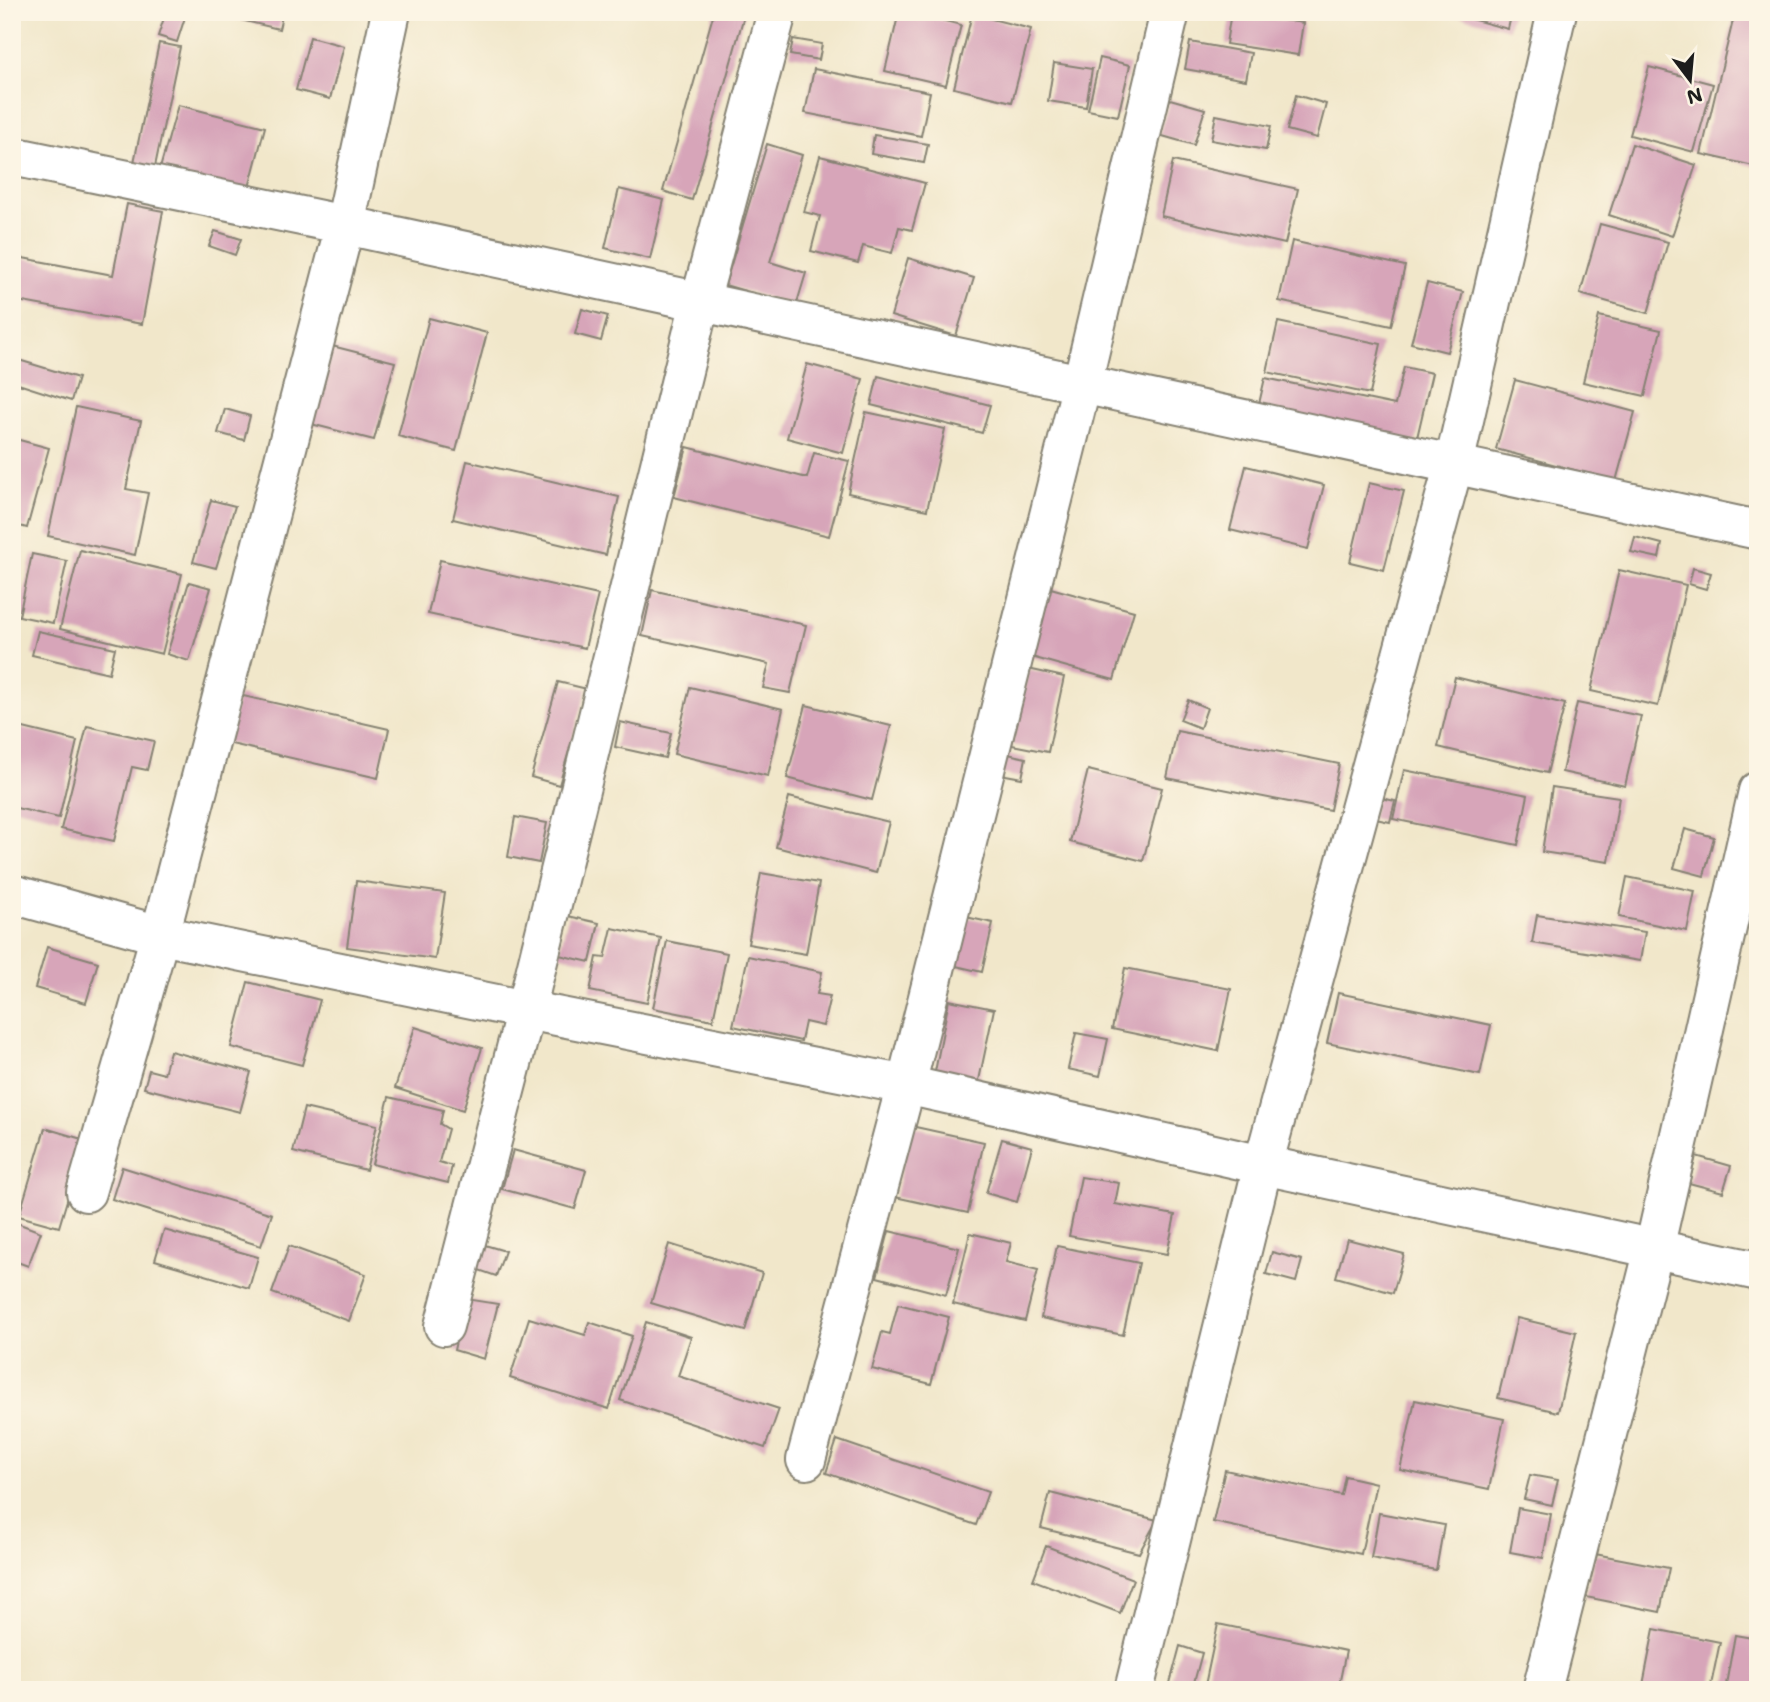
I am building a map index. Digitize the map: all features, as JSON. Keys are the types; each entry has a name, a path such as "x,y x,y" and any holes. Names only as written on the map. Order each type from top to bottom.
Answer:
{"street":[{"path":"86,1192 160,935 345,225 391,12"},
{"path":"444,1326 526,1010 700,302 777,12"},
{"path":"806,1460 906,1084 1082,384 1170,12"},
{"path":"1134,1690 1263,1165 1454,464 1556,12"},
{"path":"12,156 345,225 1758,530"},
{"path":"1542,1690 1654,1249 1758,791"},
{"path":"12,894 160,935 906,1084 1263,1165 1758,1271"}],"building":[{"path":"166,12 186,14 177,42 158,36"},
{"path":"207,12 283,12 279,29"},
{"path":"714,12 745,12 692,200 663,191"},
{"path":"899,12 910,12 961,25 946,85 885,71"},
{"path":"1041,12 1061,12 1060,18"},
{"path":"1231,12 1303,23 1298,55 1226,44"},
{"path":"1445,12 1512,12 1508,29"},
{"path":"1735,12 1758,12 1758,167 1701,154"},
{"path":"972,14 1031,29 1012,102 954,88"},
{"path":"310,37 344,46 330,99 296,90"},
{"path":"793,39 822,44 819,60 790,55"},
{"path":"1190,42 1251,53 1246,80 1185,69"},
{"path":"159,43 180,47 153,176 132,172"},
{"path":"1100,58 1130,65 1118,116 1088,110"},
{"path":"1054,63 1092,69 1086,107 1048,101"},
{"path":"1649,67 1713,84 1694,152 1630,135"},
{"path":"814,69 930,92 921,136 805,113"},
{"path":"1296,95 1326,104 1317,138 1287,130"},
{"path":"1170,99 1205,109 1194,145 1159,135"},
{"path":"178,105 265,127 247,195 159,172"},
{"path":"1216,115 1271,126 1266,150 1211,140"},
{"path":"874,135 928,144 924,163 871,154"},
{"path":"767,144 802,155 770,262 806,273 796,306 725,285"},
{"path":"1632,144 1696,165 1672,236 1609,215"},
{"path":"820,156 925,183 912,230 899,227 892,253 863,246 858,263 811,251 820,216 804,212"},
{"path":"1173,161 1298,189 1285,244 1161,216"},
{"path":"12,177 17,178 14,194 12,194"},
{"path":"619,189 664,200 650,259 605,248"},
{"path":"127,204 163,211 142,324 12,300 12,256 113,275"},
{"path":"1600,224 1668,242 1648,313 1580,294"},
{"path":"215,231 241,239 235,255 209,246"},
{"path":"1292,241 1405,266 1391,326 1279,301"},
{"path":"908,258 974,278 956,336 891,316"},
{"path":"1427,283 1463,292 1447,352 1411,343"},
{"path":"582,309 608,316 601,341 575,334"},
{"path":"1599,316 1661,330 1645,396 1583,382"},
{"path":"429,318 487,333 456,451 398,436"},
{"path":"1278,322 1381,344 1370,394 1267,372"},
{"path":"332,346 395,362 374,440 311,424"},
{"path":"12,358 78,378 71,401 12,382"},
{"path":"807,364 863,379 843,453 787,438"},
{"path":"1404,367 1432,373 1416,442 1258,408 1265,378 1395,405"},
{"path":"878,376 990,405 982,433 871,405"},
{"path":"1515,380 1635,412 1616,481 1496,449"},
{"path":"76,407 141,421 126,489 148,493 135,555 48,536"},
{"path":"225,409 250,416 244,440 218,433"},
{"path":"866,412 945,429 927,510 848,493"},
{"path":"12,438 49,448 27,528 12,524"},
{"path":"687,447 807,478 814,453 849,461 829,536 674,497"},
{"path":"467,461 619,497 606,555 453,519"},
{"path":"1246,466 1324,485 1308,549 1230,530"},
{"path":"1369,483 1404,491 1384,570 1350,562"},
{"path":"211,500 235,506 216,568 193,562"},
{"path":"1635,537 1662,544 1659,558 1631,552"},
{"path":"80,550 182,574 162,654 60,629"},
{"path":"32,554 67,561 53,623 19,616"},
{"path":"440,560 598,595 585,648 428,614"},
{"path":"1693,568 1711,573 1706,589 1689,584"},
{"path":"1619,570 1686,585 1658,706 1591,691"},
{"path":"189,582 211,588 189,661 167,654"},
{"path":"1047,587 1134,611 1114,680 1028,656"},
{"path":"652,590 806,625 790,693 763,688 769,664 642,636"},
{"path":"38,631 115,648 109,673 32,655"},
{"path":"1028,669 1064,677 1048,752 1012,745"},
{"path":"1455,677 1565,704 1547,773 1438,747"},
{"path":"558,682 587,689 559,785 531,777"},
{"path":"690,687 783,709 768,776 674,754"},
{"path":"239,695 389,729 378,778 227,743"},
{"path":"1188,700 1207,708 1200,728 1180,720"},
{"path":"1577,703 1641,716 1625,786 1562,772"},
{"path":"806,705 891,726 872,800 787,778"},
{"path":"620,722 671,733 665,758 615,747"},
{"path":"15,726 77,741 59,818 12,807 12,740"},
{"path":"87,726 154,741 147,770 132,767 114,841 61,829"},
{"path":"1177,731 1339,764 1330,810 1167,778"},
{"path":"999,752 1026,758 1022,778 995,773"},
{"path":"1088,770 1162,788 1143,861 1070,842"},
{"path":"1404,770 1528,795 1518,845 1393,819"},
{"path":"1552,787 1619,797 1609,862 1542,852"},
{"path":"789,797 889,822 876,873 776,847"},
{"path":"1377,797 1395,801 1390,822 1371,818"},
{"path":"515,817 547,823 539,863 508,857"},
{"path":"1685,829 1714,837 1704,876 1674,868"},
{"path":"761,873 819,883 806,954 748,944"},
{"path":"1627,877 1695,891 1687,931 1619,917"},
{"path":"356,881 445,893 435,959 347,947"},
{"path":"1537,915 1645,932 1640,961 1532,943"},
{"path":"568,916 599,923 590,962 559,955"},
{"path":"966,917 993,923 982,972 956,966"},
{"path":"612,928 661,938 647,1003 590,991 597,957 605,958"},
{"path":"667,941 727,953 713,1020 653,1008"},
{"path":"47,947 98,962 86,1003 35,988"},
{"path":"748,956 822,972 817,994 830,996 823,1026 805,1022 801,1041 733,1026"},
{"path":"1125,968 1231,989 1218,1051 1112,1029"},
{"path":"248,982 320,1000 302,1065 231,1047"},
{"path":"1338,993 1491,1025 1480,1075 1327,1043"},
{"path":"949,1000 994,1009 978,1085 934,1077"},
{"path":"415,1027 482,1048 463,1110 395,1088"},
{"path":"1076,1033 1108,1039 1100,1076 1068,1069"},
{"path":"170,1051 251,1072 240,1112 144,1088 149,1070 164,1074"},
{"path":"389,1097 443,1110 440,1124 448,1129 439,1162 452,1166 448,1183 372,1164"},
{"path":"304,1108 377,1125 366,1170 293,1152"},
{"path":"1758,1114 1758,1151 1749,1149"},
{"path":"911,1126 984,1142 968,1213 895,1197"},
{"path":"45,1128 85,1140 59,1227 19,1216"},
{"path":"1002,1139 1032,1147 1017,1202 986,1193"},
{"path":"513,1150 586,1170 575,1209 502,1189"},
{"path":"1696,1156 1731,1166 1723,1192 1689,1183"},
{"path":"122,1167 272,1214 261,1246 112,1199"},
{"path":"12,1177 18,1179 13,1193 12,1193"},
{"path":"1081,1177 1119,1183 1115,1204 1175,1215 1167,1254 1069,1236"},
{"path":"12,1221 41,1232 28,1266 12,1260"},
{"path":"164,1230 258,1257 249,1288 155,1260"},
{"path":"889,1231 959,1248 946,1295 877,1277"},
{"path":"970,1233 1011,1243 1006,1262 1038,1270 1025,1321 953,1304"},
{"path":"1347,1239 1404,1254 1393,1293 1336,1277"},
{"path":"478,1243 505,1251 496,1276 470,1267"},
{"path":"669,1244 762,1273 745,1331 651,1303"},
{"path":"289,1246 366,1274 349,1321 272,1293"},
{"path":"1057,1246 1139,1263 1123,1335 1041,1318"},
{"path":"1272,1252 1302,1260 1296,1282 1266,1274"},
{"path":"466,1299 498,1304 484,1359 454,1350"},
{"path":"898,1304 949,1317 931,1384 872,1369 882,1332 890,1334"},
{"path":"529,1318 585,1335 589,1322 632,1336 609,1409 510,1378"},
{"path":"1517,1318 1576,1332 1558,1412 1498,1398"},
{"path":"646,1322 691,1337 678,1376 779,1409 765,1448 620,1400"},
{"path":"1415,1400 1504,1419 1489,1489 1400,1470"},
{"path":"837,1440 988,1492 976,1525 826,1473"},
{"path":"1225,1470 1341,1495 1345,1476 1376,1483 1361,1554 1213,1522"},
{"path":"1530,1475 1558,1480 1552,1505 1524,1499"},
{"path":"1050,1493 1157,1520 1139,1553 1041,1528"},
{"path":"1518,1508 1551,1514 1543,1558 1510,1552"},
{"path":"1379,1513 1444,1525 1436,1570 1371,1558"},
{"path":"1046,1546 1133,1579 1120,1613 1033,1580"},
{"path":"1595,1554 1669,1568 1660,1612 1586,1597"},
{"path":"1218,1624 1346,1651 1338,1690 1204,1690"},
{"path":"1654,1629 1720,1642 1710,1690 1642,1690"},
{"path":"1735,1635 1758,1639 1758,1690 1725,1690"},
{"path":"1180,1646 1202,1653 1192,1690 1169,1687"}]}
